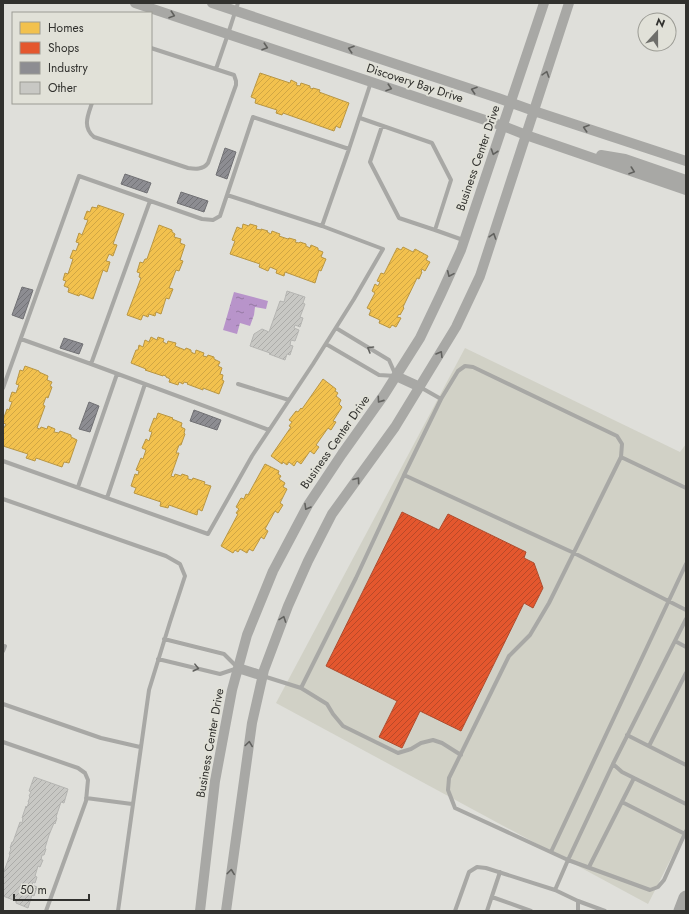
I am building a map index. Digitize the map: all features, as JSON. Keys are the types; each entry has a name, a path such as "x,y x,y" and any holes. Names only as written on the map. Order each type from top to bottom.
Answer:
{"highway":[{"path":"681,911 686,898"}],"street":[{"name":"Discovery Bay Drive","path":"135,3 503,126 686,190"},
{"name":"Discovery Bay Drive","path":"212,3 236,7 534,111 686,161"},
{"name":"Business Center Drive","path":"200,911 215,781 232,690 247,634 272,571 308,505 384,395 420,338 441,294 461,250 544,3"},
{"path":"226,911 252,723 264,670 288,606 308,561 332,514 395,427 420,387 456,327 480,276 569,3"},
{"path":"563,148 625,159 686,180"},
{"path":"396,376 420,387"},
{"path":"238,668 263,676"}],"lane":[{"path":"216,69 236,7"},
{"path":"92,104 86,120 89,131 94,137 188,168 198,169 206,166 236,85 234,75 152,48"},
{"path":"322,226 350,149 371,82"},
{"path":"3,388 79,176 202,219 213,220 220,216 253,117 350,149"},
{"path":"360,118 432,143 451,180 435,230"},
{"path":"382,126 370,162 399,218 464,240"},
{"path":"3,461 208,534 252,456 326,344 383,249 322,226 227,195"},
{"path":"91,364 150,201"},
{"path":"326,344 379,375 396,376 389,360 336,328"},
{"path":"21,339 269,430"},
{"path":"301,688 442,399 458,370 465,366 473,367 617,436 622,444 621,457 550,603 530,635 509,656 449,778 448,790 455,808 568,860 650,890 658,887 664,880 685,832 622,802"},
{"path":"78,488 118,374"},
{"path":"106,498 145,384"},
{"path":"238,384 289,400"},
{"path":"420,387 442,399"},
{"path":"621,457 686,488"},
{"path":"404,475 574,553 686,610"},
{"path":"3,499 166,556 180,564 185,576 149,690 118,911"},
{"path":"551,852 686,564"},
{"path":"555,890 627,735 686,619"},
{"path":"158,659 220,674 238,668 224,654 164,639"},
{"path":"675,641 686,647"},
{"path":"648,746 686,673"},
{"path":"263,676 301,688 327,704 343,726 398,753 433,740 461,755"},
{"path":"3,704 101,738 140,748"},
{"path":"627,735 686,765"},
{"path":"3,742 78,768 85,773 88,780 86,798 46,911"},
{"path":"613,764 622,772 686,804"},
{"path":"589,867 634,778"},
{"path":"86,798 132,804"},
{"path":"455,911 469,872 477,867 500,872 555,890 578,901 605,911"},
{"path":"487,911 500,872"},
{"path":"492,897 531,911"},
{"path":"578,901 578,911"}],"shaded area":[{"path":"465,348 680,452 686,444 686,829 648,904 276,703"}],"water":[{"path":"234,292 268,301 266,309 255,307 250,326 240,323 237,334 223,330"}],"building: Homes":[{"path":"260,73 290,83 291,80 297,83 296,85 300,86 301,83 310,86 312,89 320,90 319,92 349,103 340,128 336,126 334,131 283,113 282,115 276,113 277,110 255,103 256,99 251,97"},
{"path":"98,205 124,214 113,244 117,245 113,256 109,254 106,261 110,262 107,272 103,270 93,299 80,294 79,296 68,292 69,288 64,286 66,281 63,280 65,273 68,274 73,259 70,258 73,250 76,251 79,243 76,242 79,233 82,235 88,220 84,219 87,211 90,212 92,207 97,208"},
{"path":"243,224 257,226 256,229 268,231 267,232 271,234 272,231 280,234 279,236 296,240 295,242 306,244 306,246 310,248 311,245 323,252 321,257 326,259 321,271 319,270 315,283 285,272 284,276 276,273 277,270 270,267 268,271 259,267 260,264 230,254 235,241 232,240 237,227 242,229"},
{"path":"159,225 172,230 175,234 174,237 181,239 180,243 185,245 180,260 183,261 179,271 176,270 169,288 173,289 169,299 166,298 161,314 156,312 155,316 149,314 148,317 143,315 141,320 127,315 141,278 139,277 140,273 137,272 140,262 143,263 145,259 147,259"},
{"path":"403,247 413,252 415,249 428,256 426,260 430,262 425,271 422,269 419,279 417,278 403,307 404,308 397,317 401,318 396,327 392,325 390,328 379,323 380,320 369,315 371,310 367,308 375,293 372,291 375,284 378,286 380,282 377,281 381,273 384,274 397,248 401,250"},
{"path":"151,337 157,340 158,337 164,339 163,342 167,344 168,341 176,343 175,346 185,350 186,348 191,350 191,352 195,354 196,350 204,353 203,356 207,357 208,355 214,357 214,359 220,362 218,366 222,368 220,374 223,375 222,380 224,381 219,394 203,388 203,390 184,382 183,384 179,382 178,385 169,382 170,379 166,376 145,370 146,369 131,363 139,345 143,347 145,340 149,342"},
{"path":"25,366 48,376 47,380 52,382 50,386 52,387 48,398 46,397 43,405 45,406 37,428 40,429 41,427 47,429 48,426 55,429 54,432 59,433 60,431 71,435 71,437 77,440 69,463 64,462 62,467 36,458 35,461 26,458 28,454 3,446 3,427 4,428 6,424 3,423 3,420 7,409 9,410 12,402 9,401 12,392 16,393 19,385 16,384 20,370 23,371"},
{"path":"323,379 336,389 335,391 338,393 336,396 341,400 339,404 342,407 333,421 336,422 331,430 328,428 316,445 319,447 314,454 310,451 301,464 297,461 294,466 289,462 287,465 283,462 282,464 271,456 291,427 289,426 292,422 289,420 296,411 298,412 301,408 302,409"},
{"path":"158,413 182,423 181,427 185,429 185,434 181,445 179,445 176,453 179,453 171,476 174,477 175,474 181,476 182,474 188,476 188,479 192,480 193,478 205,482 204,484 211,486 202,511 198,509 197,515 169,505 168,508 160,506 161,502 134,493 136,488 131,486 135,474 138,475 139,471 136,470 141,458 143,459 146,450 142,448 146,439 149,441 152,432 149,431 154,418 156,419"},
{"path":"265,464 279,471 278,474 281,476 279,479 285,483 283,487 287,489 280,503 283,505 278,513 275,511 265,529 268,531 264,539 261,537 253,551 249,549 247,553 240,549 238,552 235,550 233,553 221,546 238,514 236,513 239,509 236,507 241,498 244,499 246,494 248,495"}],"building: Shops":[{"path":"402,512 439,530 448,514 526,552 524,558 534,563 543,588 533,608 524,603 461,731 420,711 402,748 379,737 397,701 326,666"}],"building: Industry":[{"path":"225,148 236,152 227,179 216,175"},
{"path":"125,174 151,183 147,193 121,184"},
{"path":"181,192 208,201 204,212 177,203"},
{"path":"22,287 33,290 23,319 12,315"},
{"path":"64,338 83,344 79,354 60,348"},
{"path":"89,402 99,406 90,432 79,429"},
{"path":"194,410 221,420 217,430 190,421"}],"building: Other":[{"path":"287,291 305,297 303,303 305,304 300,317 303,318 300,327 295,325 294,328 299,330 295,341 291,340 290,345 293,346 290,355 287,354 285,360 250,346 254,334 262,329 269,332 280,301 284,302"},
{"path":"34,777 68,789 64,803 61,802 55,824 54,823 49,835 44,855 42,855 41,860 43,860 40,867 38,866 35,876 37,877 35,883 33,882 32,885 37,887 34,896 32,895 28,908 3,896 3,874 10,855 12,842 20,822 22,823 26,806 27,807 29,802 31,792 29,791"}]}
